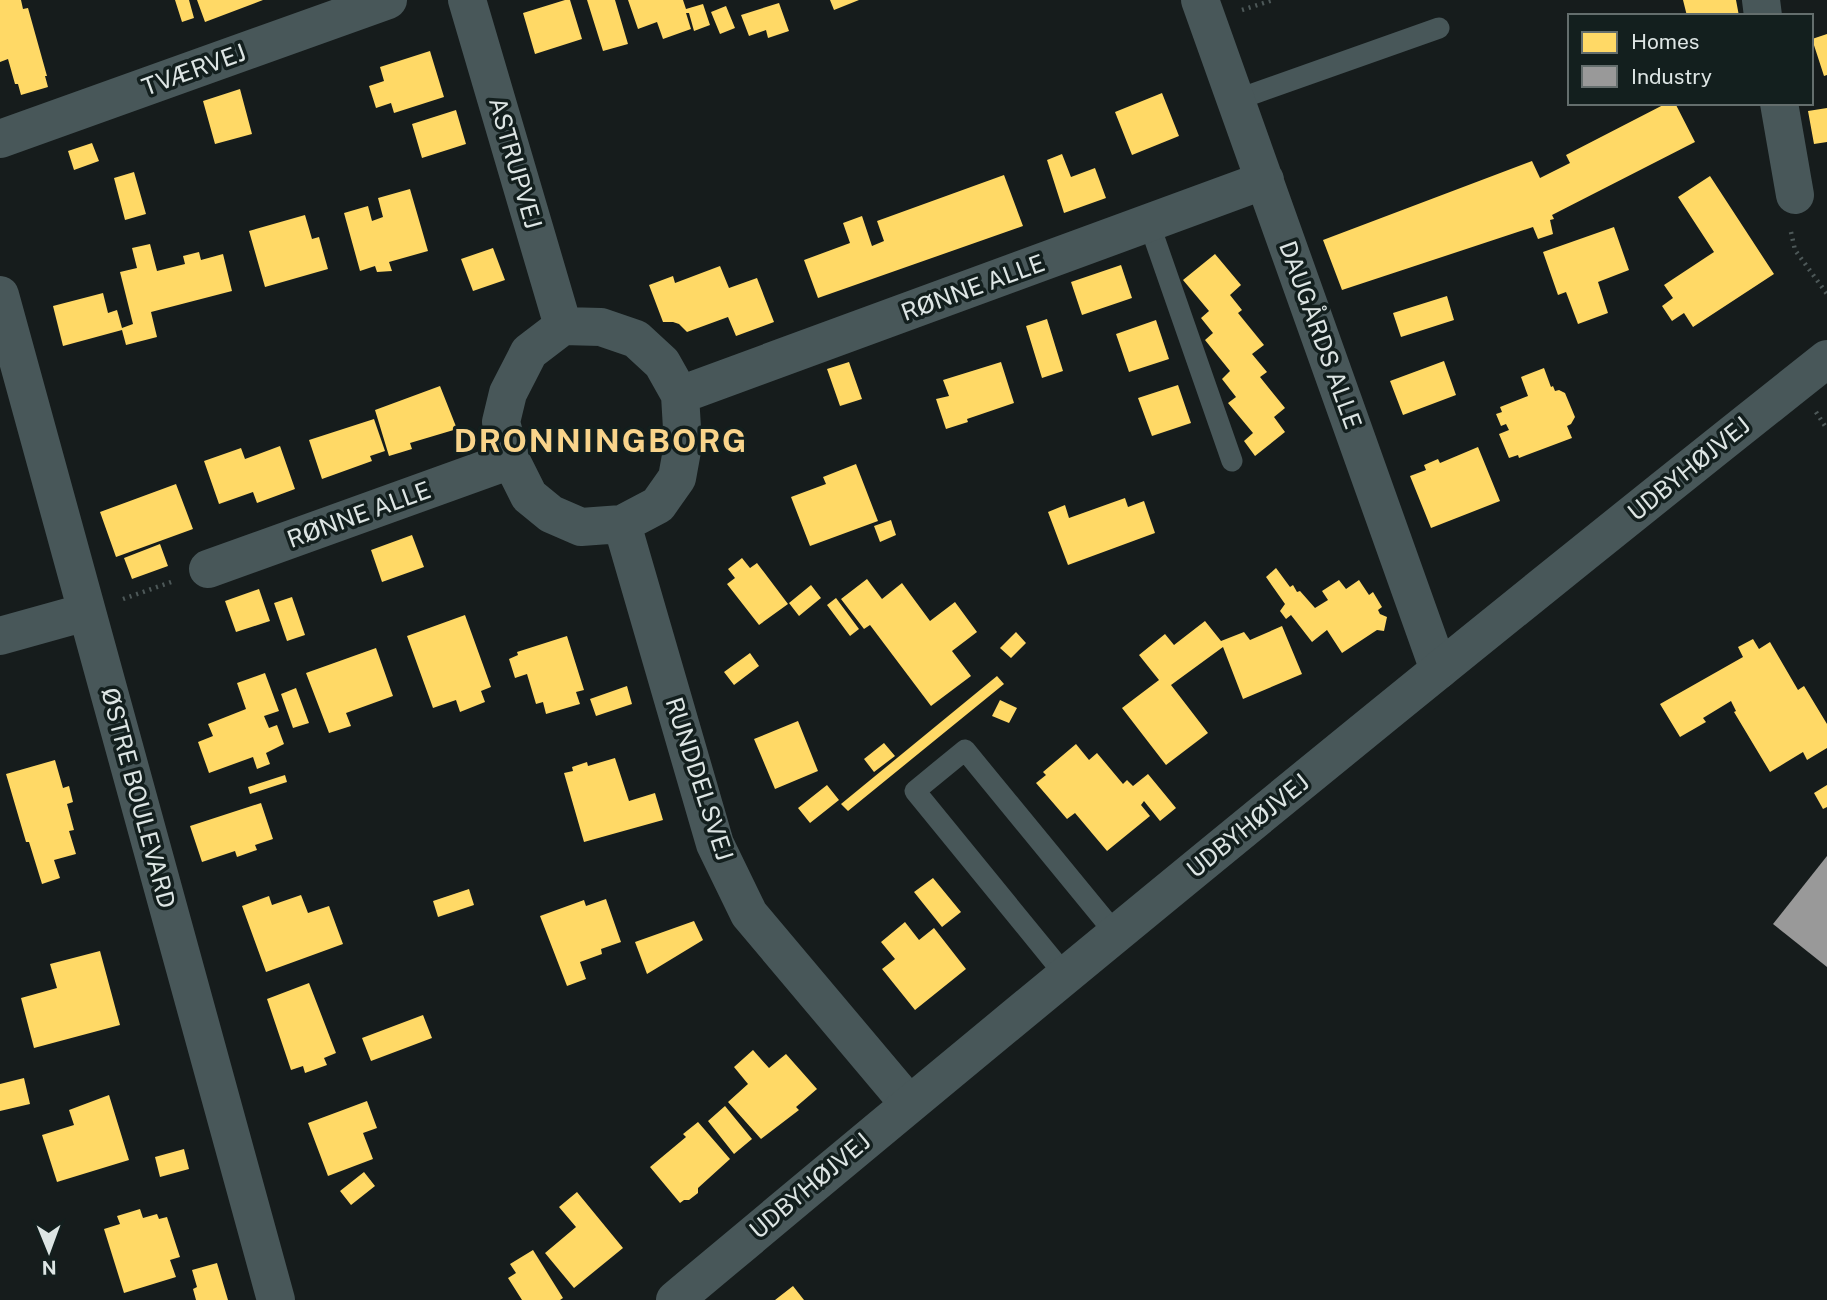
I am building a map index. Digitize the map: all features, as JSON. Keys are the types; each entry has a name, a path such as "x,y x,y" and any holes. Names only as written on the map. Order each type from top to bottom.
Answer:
{"street":[{"name":"TVÆRVEJ","path":"0,139 388,0"},
{"name":"ASTRUPVEJ","path":"467,0 563,326"},
{"name":"DAUGÅRDS ALLE","path":"1200,0 1439,670"},
{"path":"1779,105 1795,195"},
{"name":"RØNNE ALLE","path":"680,396 1265,180"},
{"name":"ØSTRE BOULEVARD","path":"0,295 276,1300"},
{"path":"563,326 601,327 636,339 662,363 680,396 683,445 677,478 658,505 622,524 582,527 551,514 529,496 510,460 501,422 508,393 528,352 563,326"},
{"name":"UDBYHØJVEJ","path":"675,1300 909,1104 1439,670 1827,359"},
{"name":"RØNNE ALLE","path":"208,569 510,460"},
{"name":"RUNDDELSVEJ","path":"622,524 715,844 749,914 909,1104"},
{"path":"0,636 86,612"}],"lane":[{"path":"1236,100 1439,28"},
{"path":"1149,223 1232,461"},
{"path":"1066,976 915,791 965,750 1116,934"}],"path":[{"path":"1795,195 1786,213 1795,250 1827,294"},
{"path":"86,612 208,569"}],"building: Homes":[{"path":"0,0 21,0 23,9 28,8 48,87 21,95 8,59 0,62"},
{"path":"175,0 189,0 194,18 182,22"},
{"path":"197,0 263,0 205,22"},
{"path":"570,0 582,39 535,54 523,13"},
{"path":"587,0 615,0 628,44 603,51"},
{"path":"628,0 683,0 686,9 703,4 710,25 694,31 689,13 686,13 691,29 663,39 657,22 638,29"},
{"path":"830,0 859,0 834,10"},
{"path":"1683,0 1736,0 1739,14 1686,14"},
{"path":"779,3 789,31 768,38 766,30 749,36 741,15"},
{"path":"726,6 735,28 720,34 711,12"},
{"path":"1827,34 1827,75 1824,76 1813,39"},
{"path":"430,51 444,97 394,113 391,103 376,108 369,86 384,81 380,67"},
{"path":"240,89 252,134 215,144 203,101"},
{"path":"1162,93 1179,136 1132,155 1115,112"},
{"path":"1663,105 1676,105 1695,142 1552,215 1554,219 1550,220 1553,234 1538,239 1533,227 1342,290 1323,240 1532,161 1540,178 1570,163 1566,155"},
{"path":"1827,108 1827,142 1814,144 1808,111"},
{"path":"456,110 466,144 422,158 412,124"},
{"path":"92,143 99,161 74,170 68,151"},
{"path":"1062,154 1071,177 1095,168 1106,198 1064,213 1047,160"},
{"path":"134,172 146,214 125,220 114,178"},
{"path":"1004,175 1023,226 818,298 804,260 850,243 843,223 862,216 872,246 884,241 877,221"},
{"path":"1710,176 1774,274 1693,327 1684,313 1672,321 1662,306 1673,298 1664,285 1714,252 1678,197"},
{"path":"410,189 428,251 389,262 392,271 377,272 375,266 360,271 344,213 368,206 372,221 383,217 378,198"},
{"path":"305,215 312,239 319,237 328,269 265,287 249,231"},
{"path":"1614,227 1629,270 1598,282 1608,313 1578,324 1566,292 1558,295 1543,252"},
{"path":"150,244 157,271 185,264 183,256 199,252 201,260 223,254 232,291 151,312 157,337 126,345 122,330 63,346 53,306 103,293 108,313 117,310 122,328 133,324 120,272 137,268 132,248"},
{"path":"493,248 505,280 473,291 461,259"},
{"path":"1215,254 1241,285 1230,295 1242,310 1238,313 1264,345 1252,354 1267,372 1260,377 1285,408 1274,417 1285,432 1255,456 1244,441 1253,433 1228,403 1236,397 1222,379 1230,371 1205,340 1213,333 1201,318 1209,311 1183,280"},
{"path":"1121,265 1132,298 1082,315 1071,282"},
{"path":"720,266 729,288 757,278 774,322 736,336 728,317 687,332 679,324 663,322 649,285 673,276 675,283"},
{"path":"1447,296 1454,320 1401,337 1393,313"},
{"path":"1047,319 1063,371 1042,378 1026,326"},
{"path":"1156,320 1169,359 1129,372 1116,334"},
{"path":"1444,361 1456,395 1403,415 1390,381"},
{"path":"849,362 862,399 840,406 827,369"},
{"path":"1001,362 1014,403 946,429 936,399 949,396 943,380"},
{"path":"1544,368 1551,387 1553,386 1555,391 1565,393 1575,417 1567,426 1572,438 1519,458 1518,455 1509,458 1499,434 1509,430 1506,424 1501,426 1496,414 1502,412 1500,407 1528,396 1521,377"},
{"path":"1178,385 1191,423 1152,436 1138,398"},
{"path":"440,386 457,429 410,443 412,449 389,456 375,410"},
{"path":"374,419 385,451 370,456 372,461 322,479 309,440"},
{"path":"280,446 295,489 257,503 253,492 219,504 204,461 241,448 245,459"},
{"path":"1478,447 1500,501 1431,528 1410,476 1426,470 1424,465 1438,459 1440,463"},
{"path":"856,464 878,521 810,546 791,497 826,484 823,477"},
{"path":"176,484 193,529 116,557 100,512"},
{"path":"1125,498 1128,507 1144,501 1155,533 1068,565 1048,512 1065,505 1069,518"},
{"path":"891,520 896,535 880,542 874,526"},
{"path":"412,535 424,567 382,582 371,550"},
{"path":"160,544 168,566 132,579 124,558"},
{"path":"742,558 750,568 757,563 788,604 759,625 727,584 735,578 728,569"},
{"path":"1276,568 1290,587 1293,585 1315,608 1328,600 1322,591 1339,580 1346,589 1359,580 1369,595 1373,592 1382,607 1378,610 1380,614 1387,617 1384,631 1377,630 1342,653 1327,630 1312,642 1291,615 1286,619 1280,611 1285,604 1266,577"},
{"path":"867,579 882,599 902,583 930,621 955,602 977,632 952,651 971,676 931,706 870,625 864,629 841,599"},
{"path":"811,585 821,598 799,616 789,603"},
{"path":"259,589 270,621 236,632 225,601"},
{"path":"292,597 305,635 287,641 274,603"},
{"path":"836,598 859,629 850,636 827,605"},
{"path":"465,615 491,687 481,691 485,702 460,712 456,700 433,708 407,636"},
{"path":"1205,621 1221,641 1244,632 1250,640 1282,626 1302,674 1243,699 1223,647 1171,685 1208,733 1166,765 1122,708 1159,680 1139,655 1165,634 1174,645"},
{"path":"1016,632 1026,643 1011,658 1000,648"},
{"path":"567,636 584,690 576,692 580,704 546,714 543,702 536,704 527,674 515,678 509,659 518,655 517,652"},
{"path":"1753,639 1759,649 1770,642 1798,690 1804,686 1827,724 1827,748 1807,760 1803,752 1770,772 1734,712 1736,711 1731,701 1703,718 1706,722 1680,737 1660,704 1743,657 1738,647"},
{"path":"376,648 393,696 346,713 351,726 329,733 306,673"},
{"path":"750,653 759,666 734,685 724,672"},
{"path":"265,673 279,711 264,716 269,728 277,725 284,744 266,753 270,764 257,769 253,757 209,773 198,742 213,736 208,724 246,709 237,683"},
{"path":"997,676 1004,684 848,811 841,804"},
{"path":"627,686 632,704 596,716 590,699"},
{"path":"296,688 309,723 293,728 281,694"},
{"path":"1000,700 1017,708 1009,723 992,716"},
{"path":"798,721 818,771 775,789 754,739"},
{"path":"884,743 895,756 874,772 864,759"},
{"path":"1076,744 1089,760 1097,753 1123,784 1127,780 1133,786 1148,774 1176,808 1160,821 1144,801 1141,805 1150,816 1107,851 1075,813 1067,819 1036,783 1046,775 1043,772"},
{"path":"615,758 629,801 655,793 663,820 584,842 564,773 587,762 588,766"},
{"path":"55,760 63,788 69,786 73,802 67,804 74,830 69,831 76,854 54,860 60,878 42,884 29,842 26,842 6,774"},
{"path":"285,775 287,782 250,794 248,787"},
{"path":"827,785 839,800 810,823 798,808"},
{"path":"1827,785 1827,807 1823,809 1814,793"},
{"path":"261,803 273,839 255,845 257,850 237,857 235,851 202,862 190,826"},
{"path":"933,878 961,912 942,927 914,892"},
{"path":"469,889 474,905 438,917 433,901"},
{"path":"301,895 308,913 329,906 343,944 266,972 242,906 269,896 272,905"},
{"path":"606,899 621,942 601,949 602,954 580,962 586,979 567,986 540,916 584,900 586,906"},
{"path":"694,921 703,940 647,974 635,942"},
{"path":"905,922 919,940 934,928 966,969 915,1010 882,969 895,959 881,942"},
{"path":"100,951 120,1025 34,1048 21,998 57,988 50,964"},
{"path":"309,983 336,1053 324,1058 327,1065 305,1073 303,1066 291,1070 267,999"},
{"path":"423,1015 432,1038 371,1061 362,1038"},
{"path":"753,1050 769,1068 786,1054 817,1089 796,1107 799,1110 761,1139 728,1102 748,1084 734,1067"},
{"path":"24,1078 30,1104 0,1111 0,1084"},
{"path":"109,1095 129,1160 57,1182 42,1135 74,1125 69,1110"},
{"path":"367,1101 377,1128 363,1133 373,1159 328,1176 308,1123"},
{"path":"725,1106 752,1139 734,1154 708,1121"},
{"path":"698,1122 730,1159 698,1188 698,1193 680,1203 650,1167 686,1137 683,1134"},
{"path":"184,1149 189,1169 160,1177 155,1157"},
{"path":"364,1172 375,1186 351,1205 340,1191"},
{"path":"577,1192 623,1248 574,1288 545,1253 576,1227 559,1207"},
{"path":"140,1209 143,1218 157,1214 159,1219 167,1217 180,1257 170,1260 176,1277 124,1293 104,1229 120,1224 117,1216"},
{"path":"533,1250 563,1298 560,1300 522,1300 508,1278 516,1273 510,1264"},
{"path":"217,1263 228,1300 196,1300 193,1289 197,1287 192,1270"},
{"path":"793,1286 804,1300 775,1300"}],"building: Industry":[{"path":"1827,856 1827,967 1773,924"}],"district":[{"name":"DRONNINGBORG","path":"601,441"}]}
